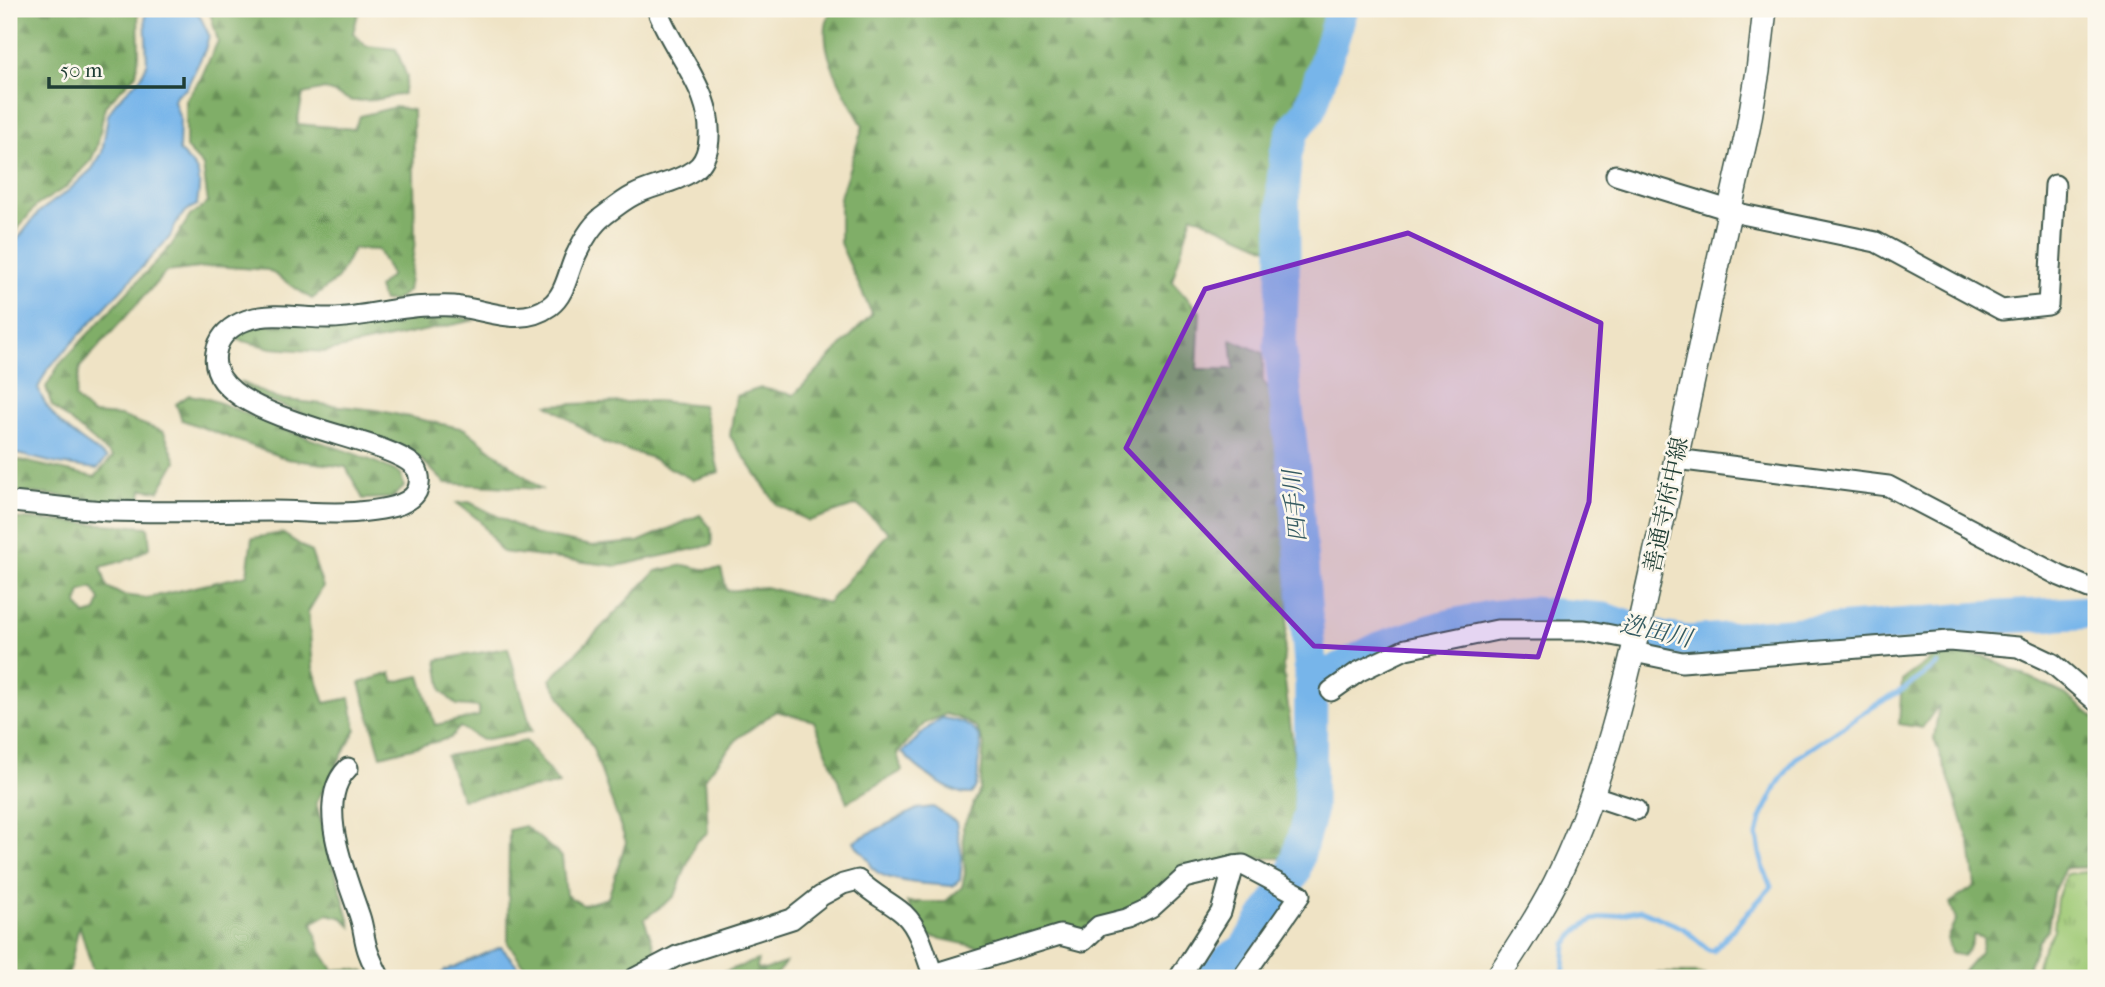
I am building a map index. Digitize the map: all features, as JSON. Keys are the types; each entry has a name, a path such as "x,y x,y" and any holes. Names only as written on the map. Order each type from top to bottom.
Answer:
{"main road":[{"name":"善通寺府中線","path":"1497,978 1555,883 1591,795 1638,637 1754,94 1765,9"}],"street":[{"path":"9,502 107,511 285,511 317,514 379,509 411,499 419,486 420,475 412,464 389,452 265,411 240,395 225,382 217,370 215,356 219,342 229,329 259,317 334,318 425,306 461,307 496,316 516,317 550,306 562,292 576,255 599,219 634,195 697,169 706,156 708,113 701,91 657,9"},
{"path":"1616,175 1730,211 1876,242 2002,310 2048,305 2055,185"},
{"path":"1676,459 1888,486 2060,576 2089,588 2096,587"},
{"path":"1331,691 1357,672 1406,649 1497,630 1586,630 1638,637 1682,662 1949,640 2018,647 2052,663 2096,701"},
{"path":"348,768 333,789 334,822 341,865 361,920 368,953 380,978"},
{"path":"1591,795 1636,810"},
{"path":"1179,978 1221,912 1239,866"},
{"path":"635,978 677,956 792,919 821,896 843,884 859,880 874,895 901,911 914,926 933,974 1060,935 1083,941 1099,926 1127,919 1151,908 1184,878 1239,866 1300,895 1242,978"}],"highlighted area":[{"path":"1408,233 1601,323 1589,502 1538,657 1314,646 1126,448 1205,289"}],"green space":[{"path":"9,9 138,9 139,55 136,74 105,106 97,147 91,160 66,187 36,206 9,240"},
{"path":"209,9 364,9 358,14 353,33 366,46 396,49 407,77 403,94 375,100 352,101 325,89 303,94 297,124 354,129 360,116 395,107 413,110 415,242 408,291 394,301 383,301 378,288 391,275 378,250 353,249 338,278 312,299 268,270 215,266 166,272 80,367 75,398 92,414 121,416 164,432 176,461 159,491 142,489 141,497 111,501 9,491 9,458 95,477 113,457 52,406 46,387 59,365 171,246 190,216 208,203 203,166 186,148 186,100 201,78 218,41"},
{"path":"832,9 1335,9 1302,108 1284,129 1272,204 1279,253 1192,215 1172,281 1200,312 1197,369 1234,369 1231,339 1263,353 1263,381 1275,397 1289,601 1283,666 1301,810 1290,858 1253,858 1177,872 1145,903 1081,930 1048,928 987,949 923,935 907,902 945,902 962,887 965,874 963,827 980,790 984,744 976,727 946,714 925,723 897,753 902,771 847,802 814,721 776,711 738,738 705,777 708,832 695,843 675,896 644,919 657,955 618,978 533,978 508,943 509,830 525,826 562,857 566,895 583,905 608,898 626,842 592,746 550,680 656,571 684,565 721,569 727,591 765,587 828,603 889,532 857,505 809,521 777,505 730,436 736,396 761,388 794,395 872,314 840,243 840,197 863,126 840,85 828,53 827,23"},
{"path":"442,314 475,320 324,352 271,348 235,339 236,333 261,325 374,321"},
{"path":"239,381 277,399 376,410 465,429 541,489 445,483 411,449 342,428 255,396"},
{"path":"189,395 213,401 273,426 373,461 401,474 404,487 392,498 363,499 346,467 287,459 182,420 176,404"},
{"path":"655,401 703,405 719,472 693,480 649,457 604,443 548,405"},
{"path":"469,502 533,534 592,546 638,542 700,515 711,528 712,545 617,566 502,552 479,520 457,503"},
{"path":"9,518 148,527 150,547 133,558 101,567 107,587 122,595 147,598 247,575 252,538 282,533 311,552 323,587 308,612 313,668 325,703 350,698 356,729 316,803 351,926 343,918 328,914 312,923 322,953 333,970 351,969 365,972 367,978 95,978 79,924 68,978 9,978 9,674 17,664 9,649","holes":["93,588 100,600 96,612 85,615 77,604 81,591"]},
{"path":"508,648 532,731 482,740 460,727 450,738 381,756 360,683 391,673 394,682 420,676 435,725 479,716 479,707 457,705 442,692 437,660"},
{"path":"1935,656 1983,656 2065,694 2096,719 2096,867 2065,868 2053,892 2048,930 2038,942 2024,978 1957,978 1980,952 1984,938 1974,935 1963,956 1951,953 1947,938 1956,920 1950,903 1975,886 1970,844 1934,739 1939,705 1922,728 1899,724 1902,680"},
{"path":"526,741 559,784 462,799 446,756"},
{"path":"2096,871 2096,978 2034,978 2040,955 2054,930 2057,899 2066,874"},
{"path":"758,960 757,968 764,970 785,963 774,978 707,978"},
{"path":"1656,973 1697,973 1713,978 1651,978"}],"water":[{"path":"145,9 188,9 199,14 209,35 205,50 186,89 176,95 174,101 180,119 179,151 198,175 197,205 183,214 170,237 47,370 38,388 58,420 107,458 97,469 58,464 9,452 9,250 39,212 92,169 102,153 108,115 116,102 141,77 147,64"},
{"path":"942,718 967,725 980,738 977,782 971,794 944,786 902,752"},
{"path":"933,807 956,822 962,857 960,880 953,886 913,883 884,876 873,869 854,841 917,809"},
{"path":"501,947 526,975 517,978 439,978 444,971"}],"waterway":[{"name":"四手川","path":"1208,978 1210,975 1222,974 1228,960 1244,950 1293,875 1310,812 1311,676 1295,480 1280,347 1284,255 1283,183 1286,153 1293,131 1310,110 1342,9"},
{"name":"迯田川","path":"1311,676 1334,672 1380,648 1443,627 1489,617 1531,613 1604,619 1661,638 1689,642 1983,618 2096,612"},
{"path":"1947,621 1948,631"},
{"path":"1563,978 1566,944 1580,928 1593,920 1641,910 1683,928 1713,951 1771,887 1762,864 1757,836 1761,818 1779,782 1796,758 1938,664"}]}
